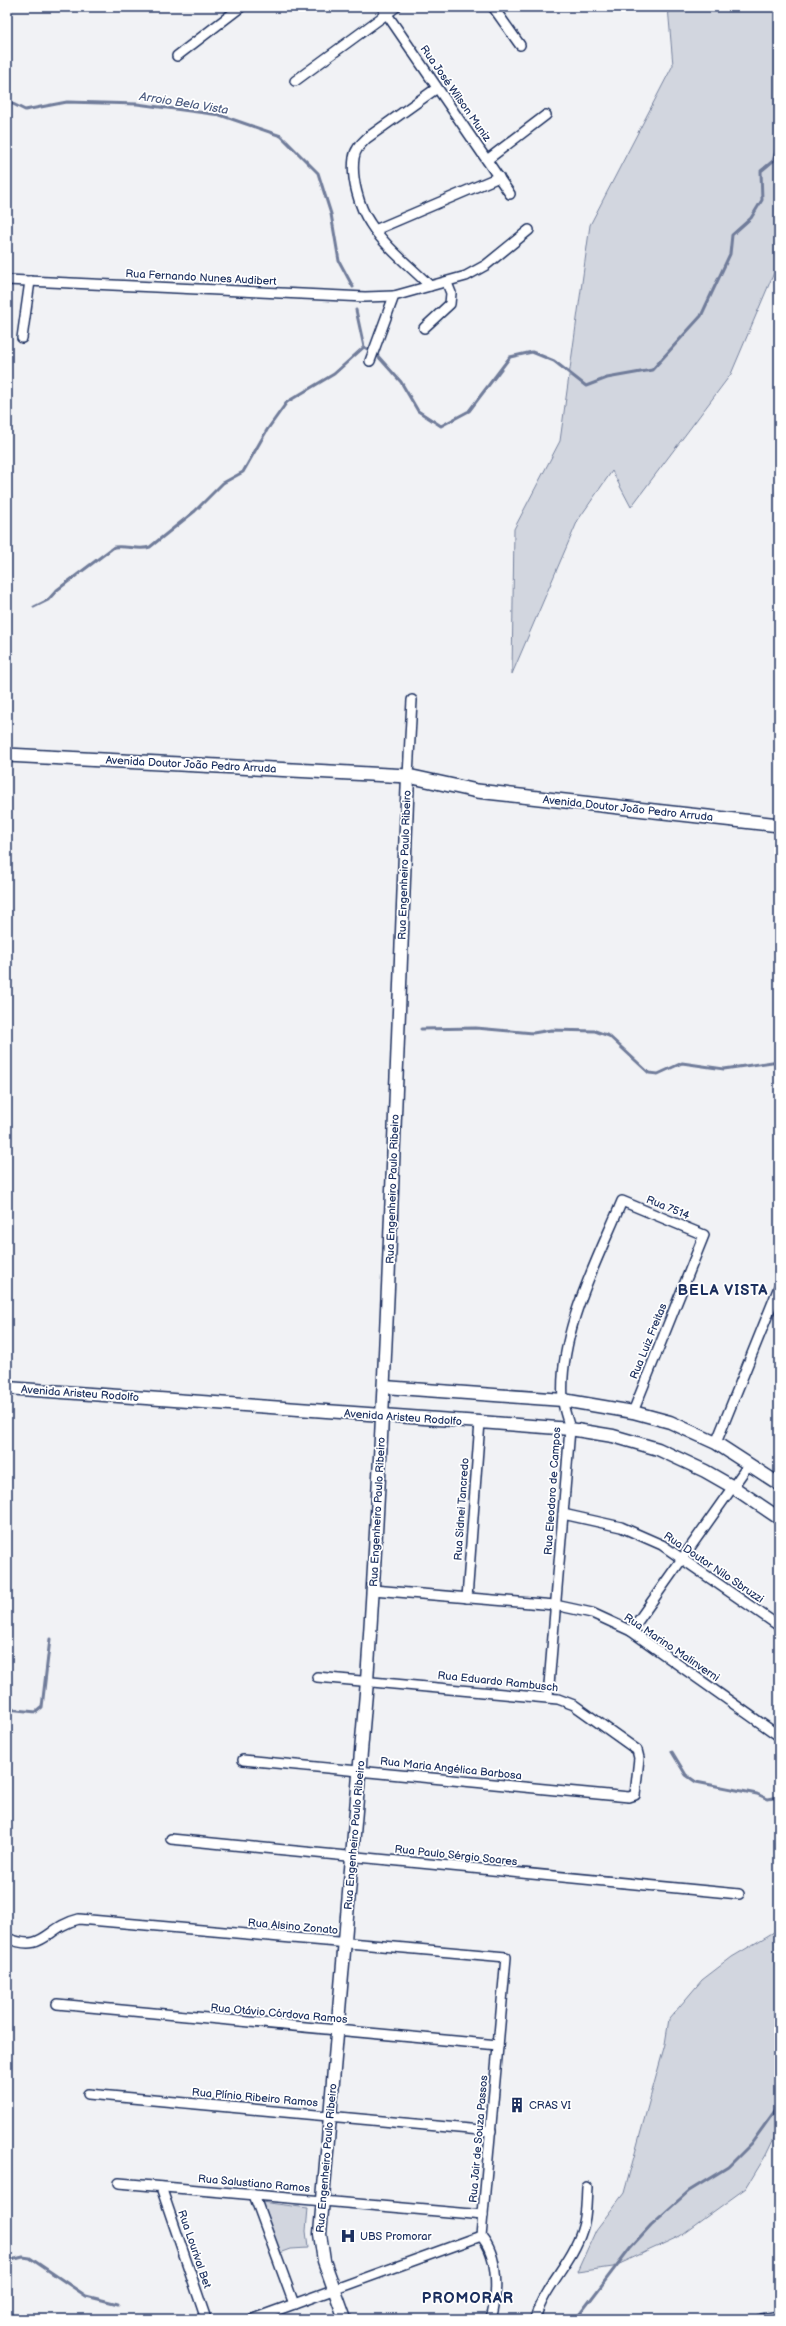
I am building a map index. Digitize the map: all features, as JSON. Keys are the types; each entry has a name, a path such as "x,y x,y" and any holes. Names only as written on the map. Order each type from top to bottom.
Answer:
{"main road":[{"name":"Avenida Doutor João Pedro Arruda","path":"7,755 374,774 400,783 408,776 417,784 429,789 477,791 779,825"}],"street":[{"path":"178,56 241,7"},
{"path":"295,81 384,10 396,7"},
{"path":"493,7 520,45"},
{"name":"Rua José Wilson Muniz","path":"384,10 510,194"},
{"path":"430,286 375,230 364,212 356,183 354,158 358,147 437,88"},
{"path":"487,160 546,115"},
{"path":"375,230 499,177"},
{"path":"370,360 394,296 447,283 466,276 486,265 529,230"},
{"name":"Rua Fernando Nunes Audibert","path":"7,280 357,297 394,296"},
{"path":"22,338 30,281"},
{"path":"424,328 450,304 451,293 447,283"},
{"name":"Rua Engenheiro Paulo Ribeiro","path":"345,2319 334,2290 321,2246 322,2201 367,1681 373,1590 383,1416 412,700"},
{"name":"Rua 7514","path":"622,1202 704,1235"},
{"name":"Rua Eleodoro de Campos","path":"548,1698 570,1429 563,1400 564,1372 574,1322 583,1294 622,1202"},
{"name":"Rua Luiz Freitas","path":"633,1412 704,1235"},
{"path":"716,1443 779,1287"},
{"path":"384,1387 563,1400 633,1412 670,1422 716,1443 779,1484"},
{"name":"Avenida Aristeu Rodolfo","path":"7,1388 570,1429 614,1436 641,1442 679,1458 733,1487 779,1518"},
{"name":"Rua Sidnei Tancredo","path":"467,1598 480,1422"},
{"path":"631,1631 749,1464"},
{"name":"Rua Doutor Nilo Sbruzzi","path":"563,1514 595,1520 642,1535 683,1558 779,1626"},
{"name":"Rua Marino Malinverni","path":"373,1590 555,1605 592,1613 631,1631 779,1736"},
{"name":"Rua Eduardo Rambusch","path":"317,1676 566,1700 637,1750 639,1758 636,1792 633,1796"},
{"name":"Rua Maria Angélica Barbosa","path":"243,1760 633,1796"},
{"name":"Rua Paulo Sérgio Soares","path":"171,1839 739,1894"},
{"name":"Rua Alsino Zonato","path":"7,1938 20,1943 36,1943 65,1923 79,1919 506,1957"},
{"name":"Rua Jair de Souza Passos","path":"481,2236 506,1957"},
{"name":"Rua Otávio Córdova Ramos","path":"57,2004 498,2045"},
{"name":"Rua Plínio Ribeiro Ramos","path":"88,2094 491,2131"},
{"name":"Rua Salustiano Ramos","path":"119,2183 483,2215"},
{"name":"Rua Lourival Bet","path":"161,2187 206,2319"},
{"path":"535,2319 544,2294 568,2259 582,2230 586,2216 587,2187"},
{"path":"254,2195 294,2304"},
{"path":"253,2319 481,2236 490,2250 494,2274 494,2302 491,2319"},
{"path":"762,2319 779,2316"}],"shaded area":[{"path":"668,7 779,7 779,250 776,268 731,374 631,507 612,471 578,520 512,674 514,529 560,441 590,225 673,65"},
{"path":"779,1929 779,2128 766,2155 746,2188 680,2236 613,2267 577,2272 596,2230 624,2193 665,2044 669,2019 702,1980 732,1957"},
{"path":"261,2202 308,2208 306,2231 308,2248 291,2249 280,2253"}],"waterway":[{"name":"Arroio Bela Vista","path":"7,101 25,110 67,102 137,104 220,115 281,136 318,173 331,214 339,261 353,287"},
{"name":"Arroio Bela Vista","path":"356,310 364,347 376,354 401,382 418,411 441,426 469,411 510,357 532,352 554,361 586,386 607,378 652,370 701,316 730,254 732,235 751,218 762,200 761,171 773,161 779,141"},
{"path":"34,607 48,600 57,590 114,547 150,547 195,511 223,483 243,472 267,430 287,402 334,374 364,347"},
{"path":"421,1029 476,1028 533,1033 551,1030 595,1031 609,1036 649,1073 658,1074 682,1063 724,1069 779,1061"},
{"path":"7,1709 36,1712 42,1707 50,1639"},
{"path":"672,1752 686,1775 696,1782 757,1794 768,1799 779,1797"},
{"path":"576,2319 630,2248 651,2225 689,2191 728,2167 751,2144 779,2105"},
{"path":"7,2261 23,2257 30,2258 86,2296 118,2304"}],"place":[{"name":"CRAS VI","path":"517,2105"},
{"name":"UBS Promorar","path":"348,2236"}],"district":[{"name":"BELA VISTA","path":"723,1290"},
{"name":"PROMORAR","path":"468,2298"}]}
